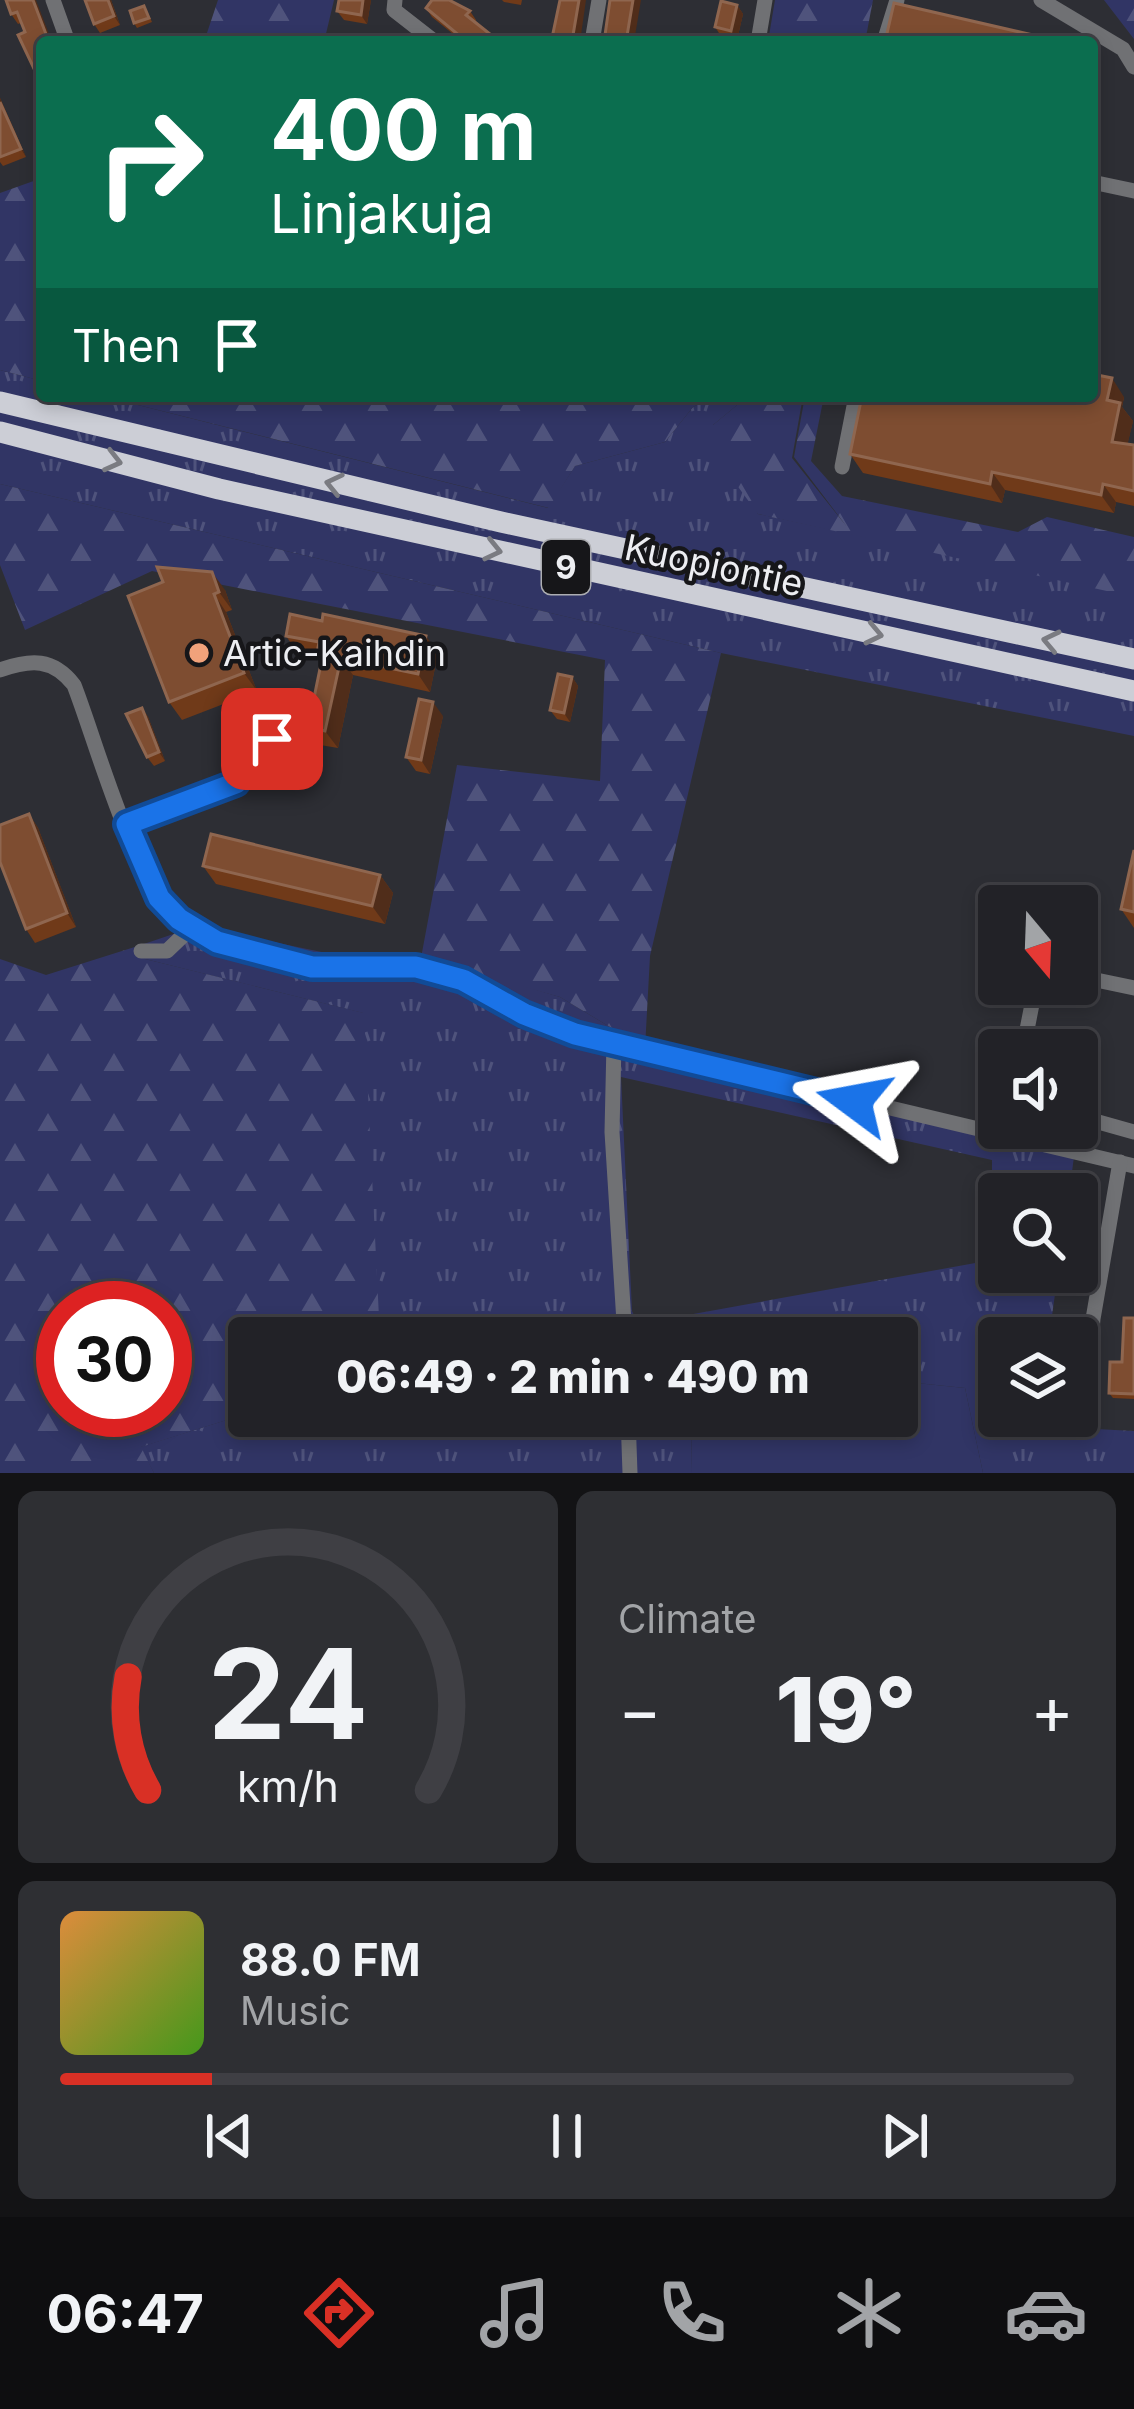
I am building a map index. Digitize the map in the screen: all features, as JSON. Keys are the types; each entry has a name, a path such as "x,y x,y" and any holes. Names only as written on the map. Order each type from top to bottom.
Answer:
{"highway":[{"name":"Kuopiontie","path":"0,402 478,517 1134,659"},
{"name":"Kuopiontie","path":"0,432 219,489 1134,691"}],"street":[{"path":"53,0 66,36"},
{"path":"395,0 394,10 427,36"},
{"path":"593,36 599,0"},
{"path":"759,36 765,0"},
{"path":"886,36 897,0"},
{"path":"1042,0 1123,50 1134,67"},
{"path":"1098,183 1134,191"},
{"path":"842,467 855,402"},
{"path":"0,670 21,662 47,663 62,670 74,685 151,886 191,928 217,942 312,967 432,971 463,980 524,1014 614,1043 978,1126"},
{"path":"127,824 236,783"},
{"path":"141,951 167,951 191,928"},
{"path":"1098,980 1134,988"},
{"path":"614,1043 611,1110 624,1317"},
{"path":"1098,1122 1134,1132"},
{"path":"1070,1149 1127,1164 1093,1317"},
{"path":"629,1437 630,1473"}],"green space":[{"path":"218,0 334,0 325,36 206,36"},
{"path":"775,0 873,0 866,36 769,36"},
{"path":"1104,0 1134,0 1134,39"},
{"path":"36,180 36,379 0,370 0,193"},
{"path":"0,370 36,379 36,402 126,402 548,508 575,466 665,442 693,407 703,402 741,402 713,425 758,514 1134,595 1134,736 721,653 0,484"},
{"path":"126,402 703,402 693,407 665,442 575,466 549,508"},
{"path":"741,402 802,402 792,458 847,527 794,457 804,402 823,402 811,461 842,496 1018,532 1047,517 1134,537 1134,597 758,514 706,443 713,425"},
{"path":"0,484 721,653 650,956 645,1048 560,997 421,958 457,765 600,781 605,660 152,571 25,630 0,565"},
{"path":"197,926 360,960 421,958 460,967 560,997 645,1048 978,1126 978,1149 1075,1149 1072,1173 992,1173 992,1160 621,1077 635,1317 378,1317 363,1013 145,959 141,945"},
{"path":"141,945 145,959 364,1013 379,1317 228,1317 228,1420 192,1431 192,1281 36,1281 36,1437 173,1437 141,1447 154,1473 0,1473 0,959 46,975"},
{"path":"978,1263 978,1293 1055,1293 1052,1317 978,1317 978,1437 1098,1437 1098,1429 1134,1431 1134,1473 983,1473 965,1388 918,1383 918,1317 677,1317"},
{"path":"918,1383 965,1388 983,1473 692,1473 691,1437 918,1437"},
{"path":"228,1420 228,1437 691,1437 692,1473 154,1473 140,1447 172,1437 192,1437 192,1431"}],"building":[{"path":"6,0 33,0 47,36 36,36 36,73 18,35 25,32 17,12 11,14"},
{"path":"85,0 108,0 114,16 94,24"},
{"path":"339,0 363,0 361,15 337,11"},
{"path":"432,0 449,0 470,11 466,15 492,36 460,36 426,8"},
{"path":"560,0 579,0 573,36 552,36"},
{"path":"610,0 633,0 627,36 605,36"},
{"path":"721,1 737,5 731,31 715,27"},
{"path":"894,3 1037,36 886,36"},
{"path":"144,6 149,18 134,23 130,11"},
{"path":"0,102 21,149 0,157"},
{"path":"1098,375 1112,378 1107,400 1120,403 1112,442 1134,445 1134,491 1103,484 1101,495 992,472 990,484 850,454 861,402 1098,402"},
{"name":"Artic-Kaihdin","path":"157,567 212,572 219,592 214,594 244,673 169,702 128,596 163,582"},
{"path":"290,614 322,621 323,614 426,636 418,674 341,658 325,731 308,727 323,654 317,653 319,642 286,636"},
{"path":"558,674 572,677 564,713 550,710"},
{"path":"419,699 433,702 421,760 406,757"},
{"path":"142,708 159,752 147,757 126,714"},
{"path":"29,814 67,913 26,929 0,862 0,825"},
{"path":"211,834 380,875 372,906 203,866"},
{"path":"1134,850 1134,912 1121,909"},
{"path":"1124,1318 1134,1318 1134,1394 1109,1393 1110,1362 1122,1362"}],"place":[{"name":"Artic-Kaihdin","path":"199,653"}],"route":[{"path":"272,739 249,749 236,783 127,824 151,886 191,928 217,942 312,967 416,967 463,980 524,1014 575,1034 854,1101"}]}
